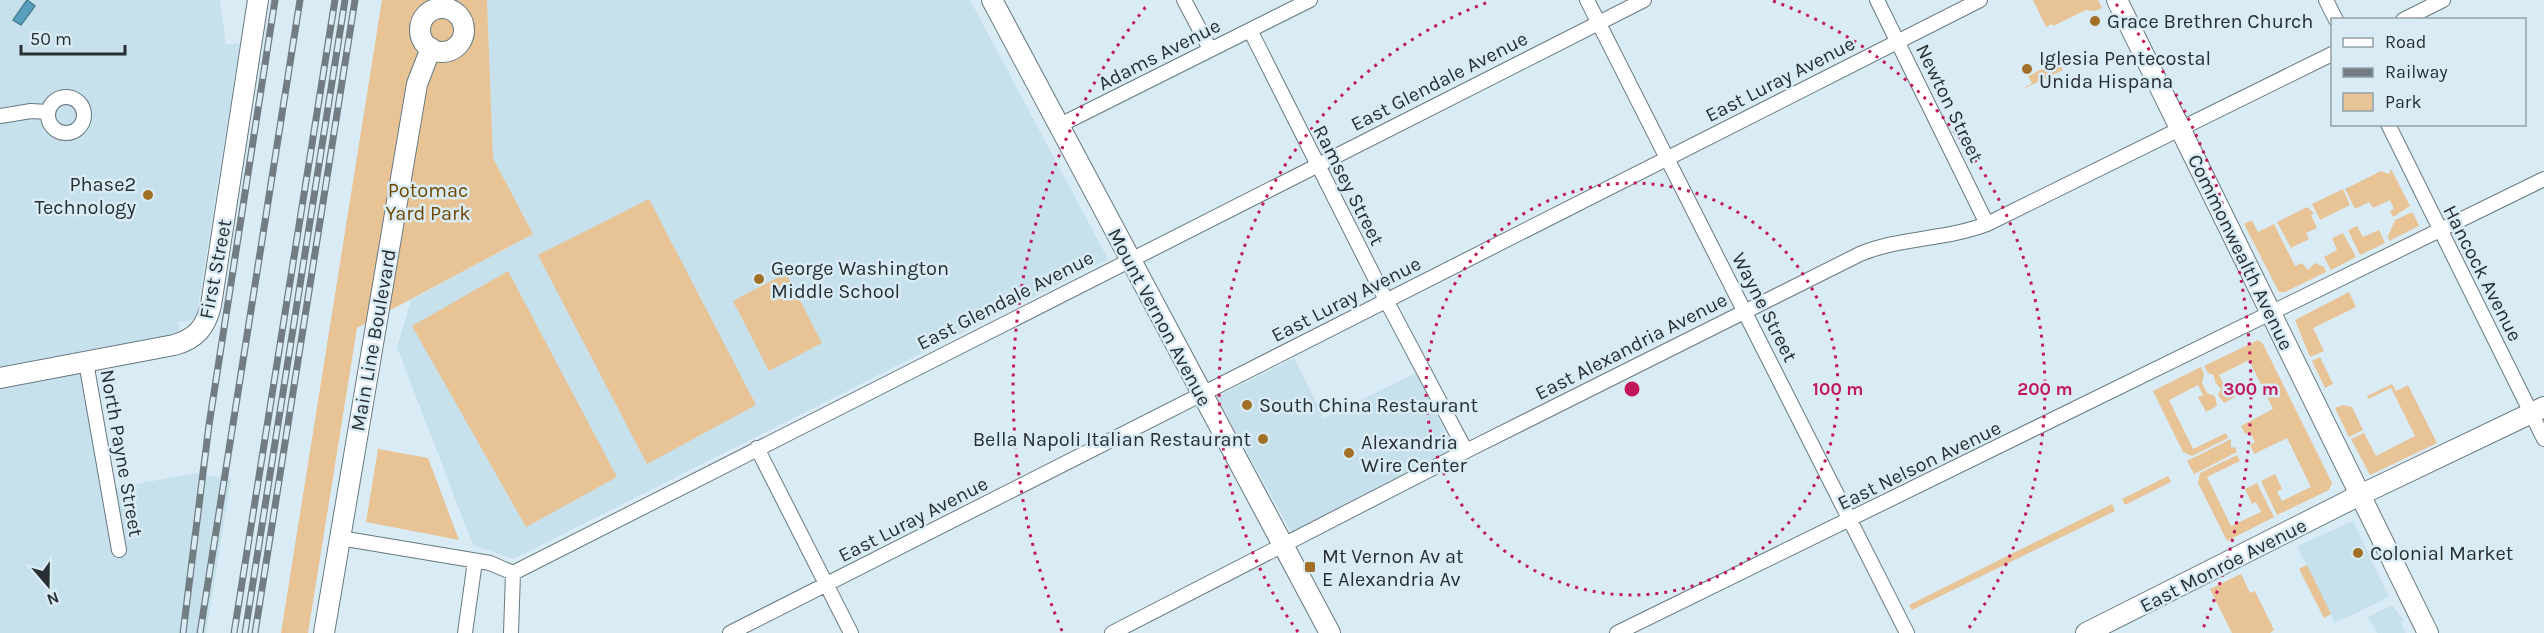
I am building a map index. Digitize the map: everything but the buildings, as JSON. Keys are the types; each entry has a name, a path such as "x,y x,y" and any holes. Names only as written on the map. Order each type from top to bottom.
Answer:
{"street":[{"name":"First Street","path":"0,378 180,343 196,335 205,326 211,305 220,250 258,0"},
{"name":"Mount Vernon Avenue","path":"992,0 1330,633"},
{"path":"1184,0 1210,49"},
{"name":"Adams Avenue","path":"1058,126 1310,0"},
{"name":"Wayne Street","path":"1587,0 1907,633"},
{"name":"East Glendale Avenue","path":"513,578 757,448 1644,0"},
{"name":"Newton Street","path":"1877,0 1987,224"},
{"name":"East Luray Avenue","path":"730,633 1980,0"},
{"name":"Commonwealth Avenue","path":"2117,0 2428,633"},
{"path":"2326,0 2335,18"},
{"path":"2407,18 2443,0"},
{"name":"Ramsey Street","path":"1250,30 1386,300 1466,451"},
{"name":"Main Line Boulevard","path":"324,633 417,84 431,48"},
{"name":"East Alexandria Avenue","path":"1112,633 1284,547 1466,451 1878,247 1897,241 1959,234 1987,224 2331,54"},
{"path":"0,116 31,111 48,112"},
{"name":"Hancock Avenue","path":"2389,126 2440,230 2538,410 2544,440"},
{"name":"East Nelson Avenue","path":"1617,633 1851,521 2544,179"},
{"name":"North Payne Street","path":"86,362 119,550"},
{"name":"East Monroe Avenue","path":"2086,633 2112,627 2360,495 2538,410"},
{"path":"757,448 851,633"},
{"path":"340,538 490,563 513,578 511,633"},
{"path":"465,633 476,561"}],"shaded area":[{"path":"0,0 220,0 226,45 240,43 197,313 193,320 178,322 181,342 87,362 109,489 196,473 231,479 206,633 0,633"},
{"name":"George Washington Middle School","path":"487,0 970,0 1108,259 514,559 473,545 397,347 411,300 533,234 493,158"},
{"path":"1294,358 1324,418 1416,373 1455,451 1292,534 1217,397"},
{"path":"2353,521 2389,597 2335,623 2297,546"},
{"path":"2392,605 2404,621 2400,622 2406,633 2377,633 2368,617"}],"green space":[{"name":"Potomac Yard Park","path":"382,0 487,0 493,158 533,234 357,328 308,633 281,633"},
{"path":"2033,0 2098,0 2102,8 2095,11 2086,10 2053,26 2052,24 2046,27"},
{"path":"2058,61 2063,70 2021,90 2032,83 2028,76"},
{"path":"2391,169 2410,206 2393,217 2390,211 2394,209 2390,200 2373,208 2369,202 2355,209 2345,189 2381,171 2389,174"},
{"path":"2343,189 2350,205 2320,220 2312,204"},
{"path":"649,199 756,405 647,464 538,255"},
{"path":"2307,207 2314,213 2311,215 2317,228 2306,233 2309,239 2291,248 2277,222"},
{"path":"2413,213 2419,225 2389,241 2388,236 2395,220"},
{"path":"2252,220 2258,232 2274,224 2295,266 2302,263 2308,270 2315,263 2324,267 2326,272 2285,292 2279,292 2244,224"},
{"path":"2357,226 2363,237 2379,230 2385,243 2360,255 2348,230"},
{"path":"2343,233 2356,257 2331,270 2324,257 2337,250 2332,238"},
{"path":"508,271 617,477 526,527 412,326"},
{"path":"786,273 822,343 769,371 733,301"},
{"path":"2349,292 2356,307 2313,328 2324,351 2310,357 2295,320"},
{"path":"2258,340 2263,344 2332,483 2329,490 2277,515 2261,481 2275,474 2282,489 2277,492 2282,501 2311,487 2287,438 2254,454 2250,445 2255,442 2250,432 2245,434 2241,426 2273,409 2249,360 2219,375 2224,384 2228,382 2235,397 2224,403 2218,395 2221,389 2215,382 2214,375 2208,373 2204,366"},
{"path":"2320,357 2333,384 2325,388 2312,361"},
{"path":"2201,367 2204,374 2202,383 2207,393 2215,396 2217,406 2206,412 2198,397 2203,395 2198,385 2169,400 2193,449 2226,433 2228,438 2192,456 2183,452 2153,391"},
{"path":"2392,384 2396,391 2408,385 2437,443 2370,475 2351,439 2364,433 2376,456 2415,436 2391,388 2368,399 2367,396"},
{"path":"2343,405 2352,407 2363,430 2349,437 2335,408"},
{"path":"2231,439 2231,448 2235,447 2237,452 2194,474 2187,461"},
{"path":"378,449 428,458 459,540 366,522"},
{"path":"2237,455 2240,461 2207,477 2231,526 2261,512 2256,502 2252,504 2245,489 2257,483 2274,517 2227,541 2198,483 2200,473"},
{"path":"2168,476 2171,482 2125,505 2122,499"},
{"path":"2112,504 2115,511 1912,610 1909,605"},
{"path":"2307,565 2331,614 2324,618 2299,569"},
{"path":"2241,574 2250,593 2255,591 2274,630 2270,633 2232,633 2210,589"}],"water":[{"path":"27,0 35,6 21,25 13,20"}],"railway":[{"path":"183,633 209,425 275,0"},
{"path":"200,633 300,0"},
{"path":"234,633 335,0"},
{"path":"245,633 345,0"},
{"path":"255,633 355,0"}],"place":[{"name":"Grace Brethren Church","path":"2095,21"},
{"name":"Iglesia Pentecostal Unida Hispana","path":"2027,69"},
{"name":"Phase2 Technology","path":"148,195"},
{"name":"George Washington Middle School","path":"759,279"},
{"name":"South China Restaurant","path":"1247,405"},
{"name":"Bella Napoli Italian Restaurant","path":"1263,439"},
{"name":"Alexandria Wire Center","path":"1349,453"},
{"name":"Colonial Market","path":"2358,553"},
{"name":"Mt Vernon Av at E Alexandria Av","path":"1310,567"}]}
